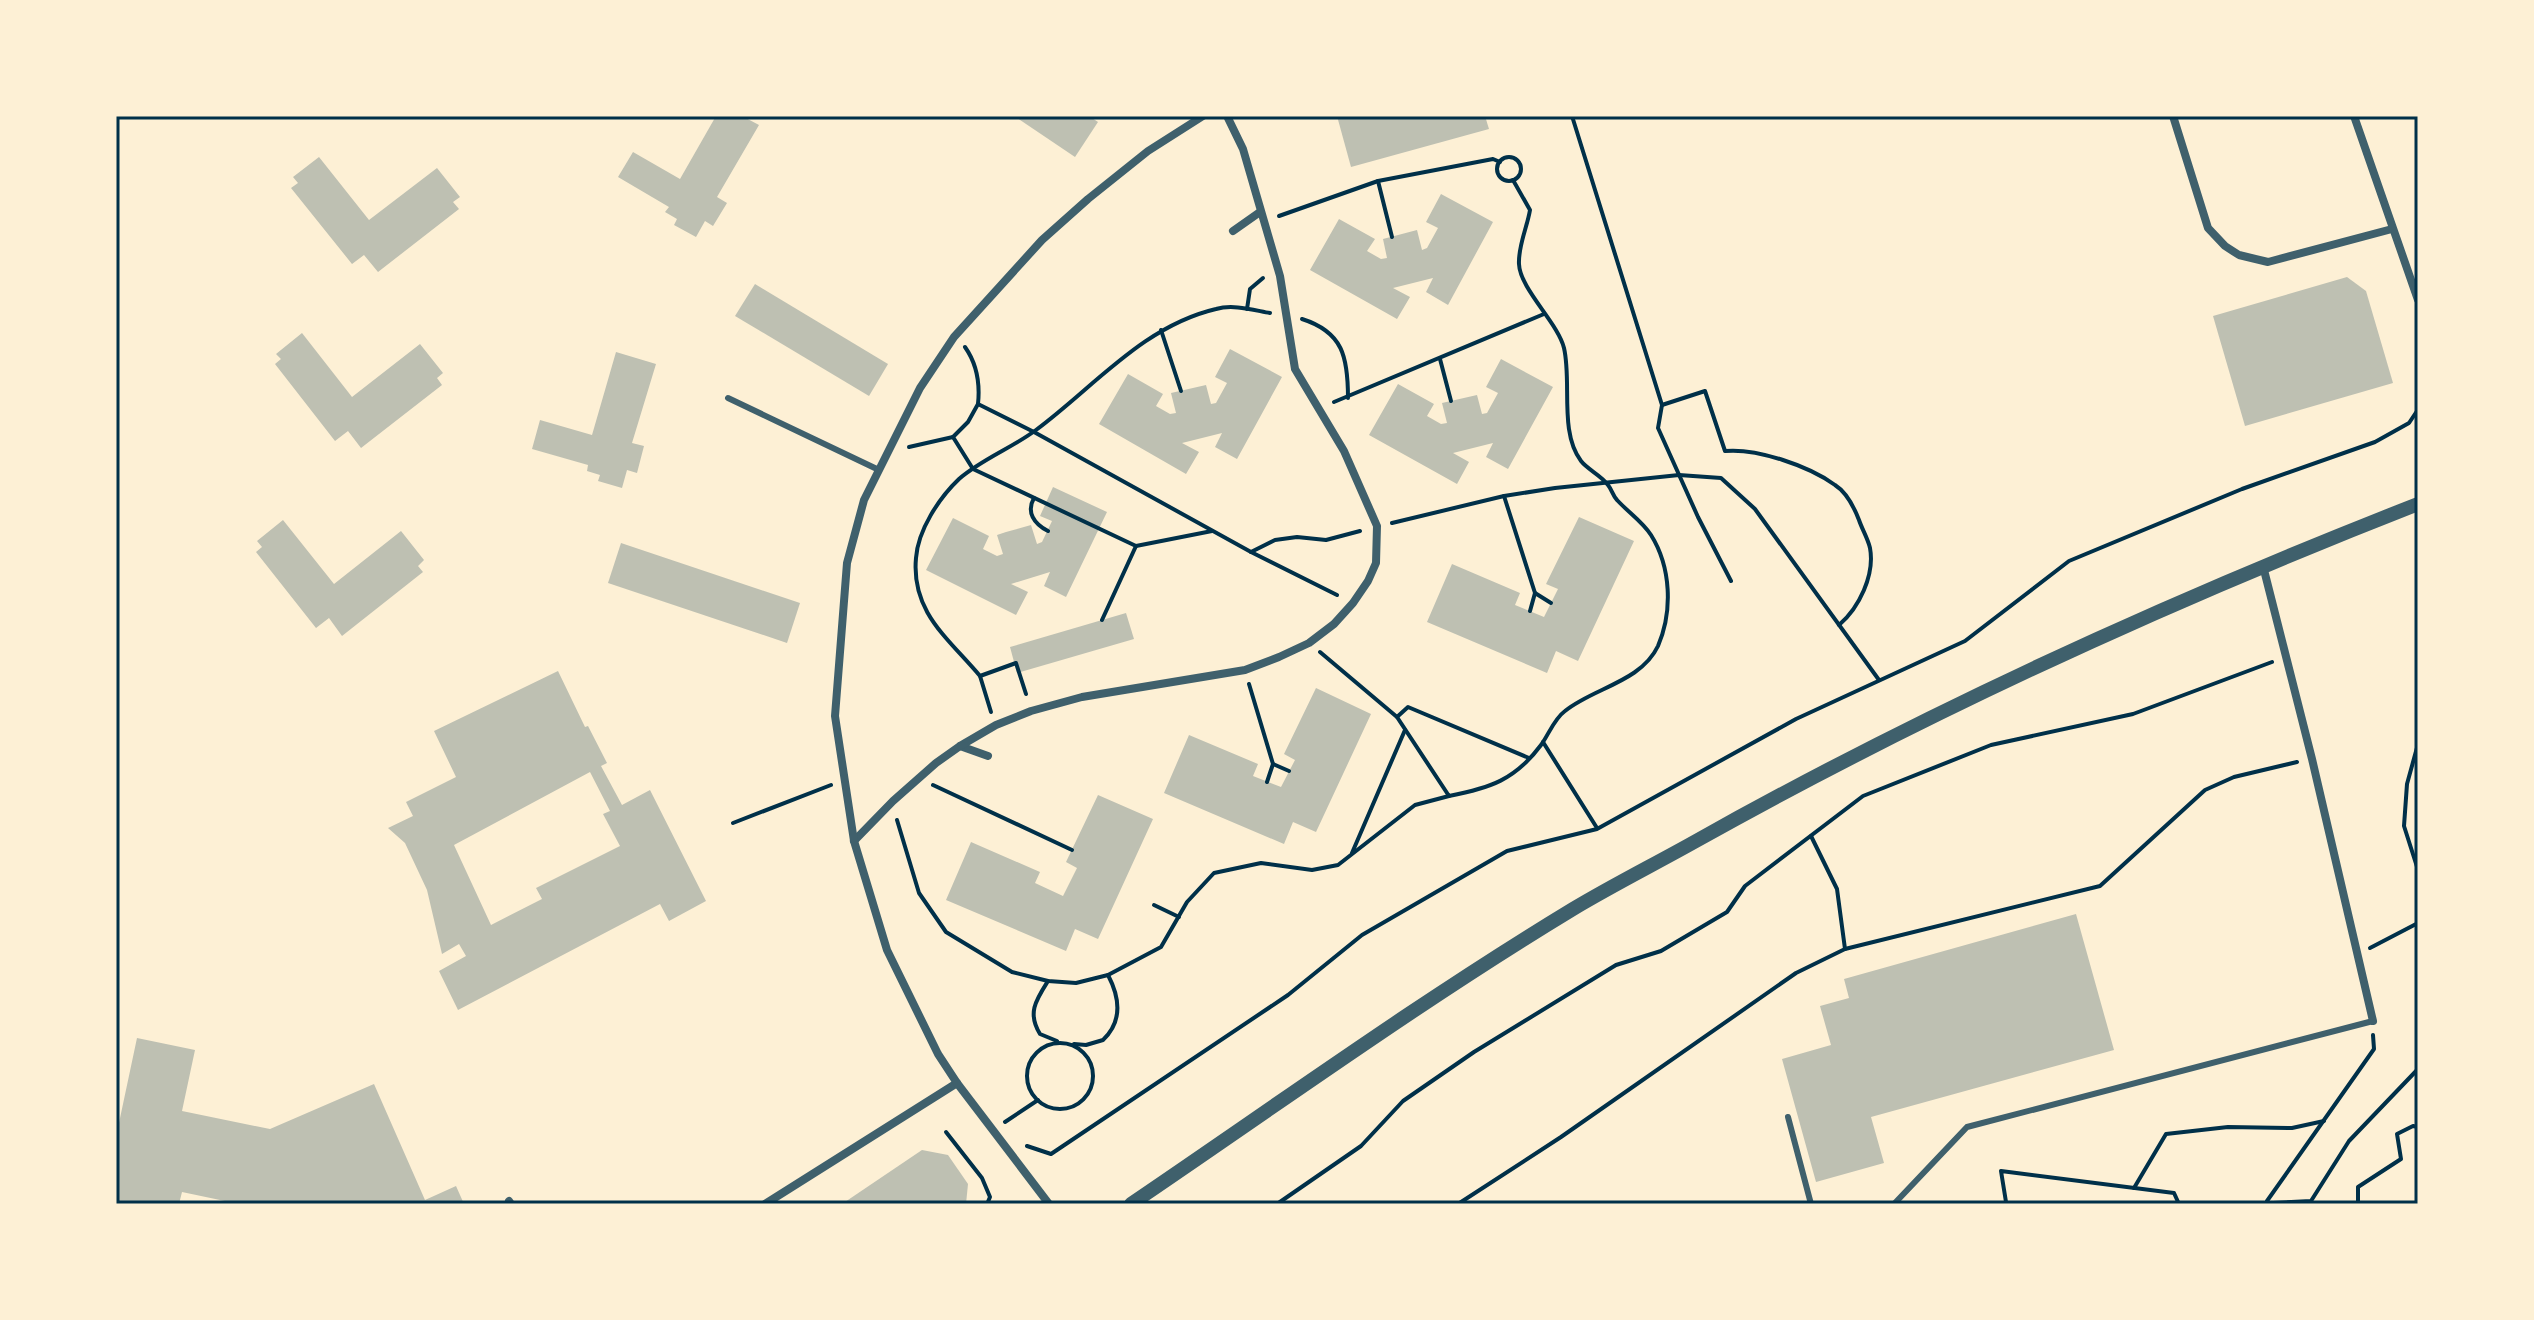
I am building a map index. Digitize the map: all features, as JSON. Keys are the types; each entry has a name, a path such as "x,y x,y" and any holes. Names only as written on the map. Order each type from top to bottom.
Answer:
{"street":[{"path":"1049,1204 938,1054 887,950 854,841 835,716 847,563 864,500 920,388 954,337 1042,240 1088,199 1148,151 1203,116"},
{"path":"854,841 893,801 960,746 996,725 1031,711 1082,697 1245,670 1309,643 1334,624 1368,581 1376,563 1377,526 1344,451 1295,369 1280,276 1243,149 1227,116"},
{"path":"2173,116 2208,228 2225,246 2239,255 2268,262 2392,229"},
{"path":"2354,116 2418,300"},
{"path":"1233,231 1260,212"},
{"path":"1131,1204 1424,1005 1600,894 1835,765 2048,660 2263,565 2418,504"},
{"path":"2263,565 2373,1021"},
{"path":"960,746 988,756"},
{"path":"765,1204 957,1083"}],"lane":[{"path":"728,398 879,470"},
{"path":"1894,1204 1967,1127 2373,1021"},
{"path":"1788,1117 1811,1204"}],"path":[{"path":"1572,116 1662,405 1658,428 1731,581"},
{"path":"1506,158 1517,162 1520,173 1508,181 1499,176 1497,169 1500,162 1506,158"},
{"path":"1264,222 1378,181 1493,159 1500,162"},
{"path":"893,801 911,874 919,893 946,932 1012,972 1048,981 1076,983 1108,975 1161,947 1187,902 1214,873 1261,863 1312,870 1338,865 1415,805 1495,786 1530,759 1564,711 1623,679 1649,659 1657,646 1666,616 1667,578 1650,532 1615,498 1607,484 1580,460 1570,431 1564,345 1519,267 1530,210 1513,180"},
{"path":"1378,181 1392,237"},
{"path":"1247,309 1250,289 1264,277 1280,276"},
{"path":"996,725 980,676 923,609 916,583 916,556 925,528 958,480 1034,432 1161,330 1217,308 1285,315 1318,324 1335,337 1342,350 1348,398"},
{"path":"1317,409 1544,314"},
{"path":"1161,330 1181,391"},
{"path":"891,445 913,447 953,437 968,422 978,404 975,367 971,354 954,337"},
{"path":"1440,359 1451,401"},
{"path":"1662,405 1705,391 1725,451 1740,451 1792,463 1837,486 1855,509 1870,549 1869,570 1858,604 1839,625"},
{"path":"978,404 1251,552 1353,603"},
{"path":"1023,1144 1051,1154 1288,995 1362,935 1507,851 1597,829 1796,719 1965,641 2069,561 2242,489 2375,442 2409,423 2417,411"},
{"path":"953,437 973,469 1136,546 1213,531"},
{"path":"1251,552 1275,540 1297,537 1326,540 1504,496 1679,475 1721,478 1755,509 1879,680"},
{"path":"1504,496 1535,593 1530,611"},
{"path":"1034,498 1031,514 1036,523 1048,531"},
{"path":"1102,620 1136,546"},
{"path":"1535,593 1551,603"},
{"path":"1309,643 1397,717 1449,796"},
{"path":"1277,1204 1361,1146 1403,1101 1474,1052 1616,965 1661,951 1727,912 1745,886 1863,796 1991,745 2133,714 2286,657"},
{"path":"980,676 1016,663 1031,711"},
{"path":"1245,670 1273,764 1267,782"},
{"path":"1397,717 1408,707 1530,759"},
{"path":"1352,854 1405,730"},
{"path":"1543,742 1597,829"},
{"path":"2418,744 2407,784 2404,826 2418,870"},
{"path":"1458,1204 1561,1137 1796,973 1845,949 2100,886 2205,790 2234,777 2312,759"},
{"path":"1273,764 1289,771"},
{"path":"733,823 845,779"},
{"path":"920,779 1072,850"},
{"path":"1811,836 1837,889 1845,949"},
{"path":"1154,905 1179,917"},
{"path":"2358,954 2418,923"},
{"path":"1048,981 1033,1006 1034,1022 1040,1034 1063,1042 1073,1045 1089,1059 1093,1080 1090,1090 1075,1105 1065,1108 1054,1108 1038,1100 1030,1090 1027,1080 1030,1061 1044,1047 1063,1042 1086,1045 1108,1037 1119,1013 1114,986 1108,975"},
{"path":"2266,1202 2374,1049 2373,1021"},
{"path":"2253,1204 2311,1201 2349,1141 2418,1069"},
{"path":"1014,1133 1005,1121 1038,1100"},
{"path":"2134,1188 2166,1134 2228,1127 2292,1128 2324,1121"},
{"path":"2358,1204 2358,1187 2401,1159 2397,1134 2413,1126 2418,1127"},
{"path":"946,1132 982,1178 990,1197 987,1204"},
{"path":"2082,1204 2005,1203 2001,1171 2174,1193 2179,1204"},
{"path":"1469,1196 1472,1204"}],"building":[{"path":"716,116 742,116 759,125 717,197 727,203 713,226 705,221 696,237 674,225 677,219 665,212 669,207 618,177 633,152 680,179"},
{"path":"1014,116 1089,116 1098,122 1075,157"},
{"path":"1337,116 1485,116 1489,129 1351,167"},
{"path":"319,157 369,220 437,168 460,197 453,202 459,209 378,272 364,255 352,264 291,188 298,183 293,177"},
{"path":"1441,194 1493,222 1448,305 1426,292 1433,278 1393,288 1410,297 1397,319 1310,270 1339,219 1375,239 1367,251 1381,259 1387,258 1383,239 1417,230 1422,250 1427,248 1438,228 1426,222"},
{"path":"2347,277 2366,291 2393,383 2245,426 2213,316"},
{"path":"755,284 888,364 869,396 735,316"},
{"path":"302,333 352,397 420,344 443,373 437,378 442,385 361,448 348,431 335,441 275,364 281,359 276,354"},
{"path":"1230,349 1282,377 1237,459 1215,447 1222,433 1182,443 1199,452 1186,474 1099,424 1128,374 1163,394 1156,406 1170,414 1176,413 1171,393 1206,385 1211,404 1216,403 1227,383 1215,377"},
{"path":"616,352 656,364 632,443 644,446 637,473 627,470 622,488 598,481 600,475 587,471 588,465 532,449 540,420 592,435"},
{"path":"1501,359 1553,387 1508,469 1486,457 1493,443 1453,453 1469,462 1457,484 1369,435 1398,384 1434,404 1427,416 1441,424 1447,423 1442,403 1477,395 1482,414 1487,413 1498,393 1486,387"},
{"path":"1053,487 1107,512 1066,597 1044,586 1050,572 1011,584 1028,592 1016,615 926,570 953,518 989,536 983,549 997,556 1003,554 997,535 1006,532 1031,525 1037,544 1042,542 1052,521 1040,516"},
{"path":"1579,517 1634,541 1578,661 1556,651 1547,673 1427,622 1452,564 1520,593 1515,605 1544,617 1558,589 1546,584"},
{"path":"283,520 334,584 401,531 424,560 418,566 423,572 342,636 329,618 316,628 256,552 262,547 257,541"},
{"path":"621,543 800,603 787,643 608,583"},
{"path":"1126,613 1134,639 1017,673 1010,647"},
{"path":"558,671 585,727 588,726 607,763 601,766 622,805 650,790 706,901 669,921 660,904 458,1010 439,971 466,956 459,944 442,954 427,890 405,843 388,828 413,816 406,802 456,777 434,731","holes":["590,772 610,811 603,814 620,846 536,888 542,899 491,925 454,845"]},
{"path":"1316,688 1371,714 1316,832 1293,822 1284,844 1164,793 1189,735 1258,764 1253,776 1281,787 1295,760 1284,754"},
{"path":"1098,795 1153,819 1098,939 1075,929 1066,951 946,900 971,842 1040,872 1035,883 1063,896 1077,868 1066,862"},
{"path":"2076,914 2114,1050 1871,1117 1884,1163 1816,1182 1782,1059 1831,1045 1820,1006 1849,998 1844,979"},
{"path":"137,1038 195,1050 182,1111 270,1129 374,1084 425,1200 456,1186 464,1204 239,1204 182,1192 179,1204 116,1204 116,1137"},
{"path":"922,1150 948,1155 968,1184 966,1204 842,1204"}]}
